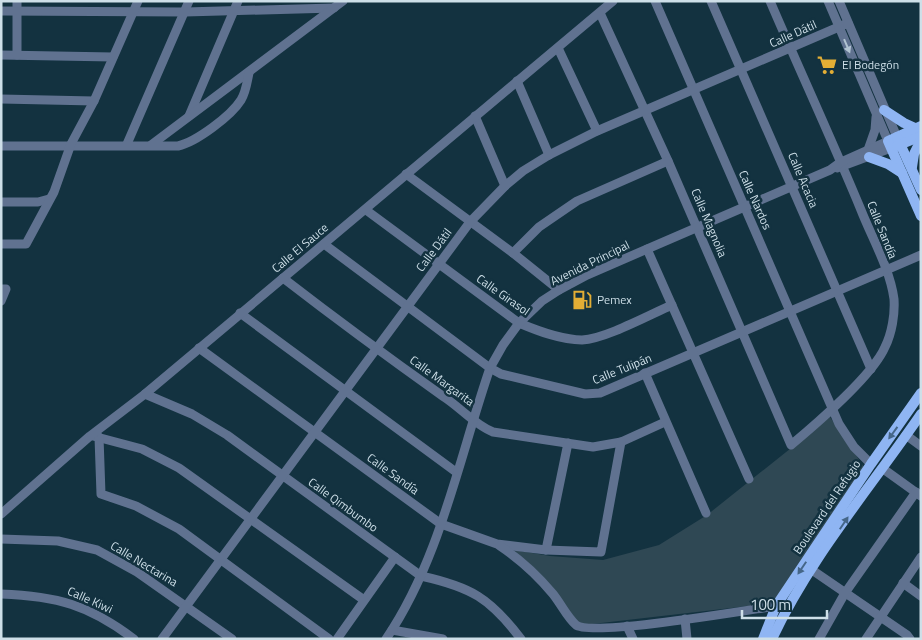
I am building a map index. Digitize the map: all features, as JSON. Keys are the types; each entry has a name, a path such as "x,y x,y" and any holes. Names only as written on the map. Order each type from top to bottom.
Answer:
{"main road":[{"path":"880,112 919,130"},
{"name":"Avenida Principal","path":"894,142 919,130"},
{"path":"912,168 914,154 921,140"},
{"path":"894,142 912,168 921,190"},
{"path":"894,142 902,174 921,216"},
{"path":"868,154 888,164 902,174"},
{"name":"Boulevard del Refugio","path":"763,639 776,606 921,393"},
{"path":"772,639 786,609 921,414"}],"street":[{"path":"1,244 26,244 49,199 71,144 94,101 138,1"},
{"path":"127,144 189,1"},
{"path":"189,116 238,1"},
{"path":"151,145 343,1"},
{"name":"Calle El Sauce","path":"1,514 613,1"},
{"name":"Calle Nardos","path":"655,1 832,408 854,447 871,464"},
{"name":"Calle Acacia","path":"711,1 871,368"},
{"name":"Calle Sandía","path":"770,1 842,165 885,269 894,298 894,313 885,348 871,368 832,408 791,445"},
{"path":"828,1 894,142"},
{"path":"839,1 880,112 868,154"},
{"path":"17,6 17,55"},
{"path":"1,11 17,6 133,12 234,11 289,6 334,8"},
{"name":"Calle Magnolia","path":"600,13 668,161 791,445"},
{"name":"Calle Dátil","path":"162,639 281,475 470,222 505,186 523,171 549,155 597,131 646,112 848,23"},
{"path":"558,48 597,131"},
{"path":"1,55 114,57"},
{"path":"1,146 127,144 178,146 195,140 236,107 245,91 249,73"},
{"path":"517,81 549,155"},
{"path":"1,99 94,101"},
{"path":"475,116 505,186"},
{"name":"Avenida Principal","path":"386,639 410,600 441,524 490,368 502,345 519,323 542,301 587,275 894,142"},
{"path":"514,253 539,227 577,201 668,161"},
{"path":"406,174 514,253 559,290"},
{"path":"1,202 38,202 49,199"},
{"name":"Calle Girasol","path":"366,210 519,323 542,333 582,340 598,336 672,305"},
{"name":"Calle Tulipán","path":"324,244 407,308 490,368 501,374 594,394 742,332 837,289 921,255"},
{"path":"646,249 749,479"},
{"name":"Calle Margarita","path":"283,278 376,349 473,419 480,427 493,432 593,447 621,442 665,422"},
{"path":"1,300 4,289"},
{"path":"240,312 344,391 456,472"},
{"name":"Calle Sandía","path":"198,348 441,524 497,544 546,550 601,552 621,442"},
{"path":"644,373 706,513"},
{"name":"Calle Qimbumbo","path":"145,394 192,414 227,435 421,576 451,583 481,597 502,613 521,639"},
{"path":"906,436 921,446"},
{"path":"329,639 179,529 136,506 101,494 94,437 142,449 179,468 251,517 364,600"},
{"path":"546,550 568,443"},
{"path":"819,639 845,593 918,494 882,468"},
{"name":"Calle Nectarina","path":"1,539 58,541 97,550 137,572 186,604 232,639"},
{"path":"497,544 526,565 554,595 578,626 602,628 627,626 684,620 776,606"},
{"path":"337,639 395,557"},
{"path":"866,639 879,616 921,557"},
{"path":"812,570 910,639"},
{"path":"903,583 921,596"},
{"name":"Calle Kiwi","path":"1,594 34,595 63,600 92,612 134,639"},
{"path":"684,620 687,639"},
{"path":"627,626 633,639"},
{"path":"392,630 443,639"}],"shaded area":[{"path":"830,417 864,467 775,603 575,626 514,550 550,556 603,560 659,545 707,515"}],"place":[{"name":"El Bodegón","path":"827,65"},
{"name":"Pemex","path":"582,300"}]}
